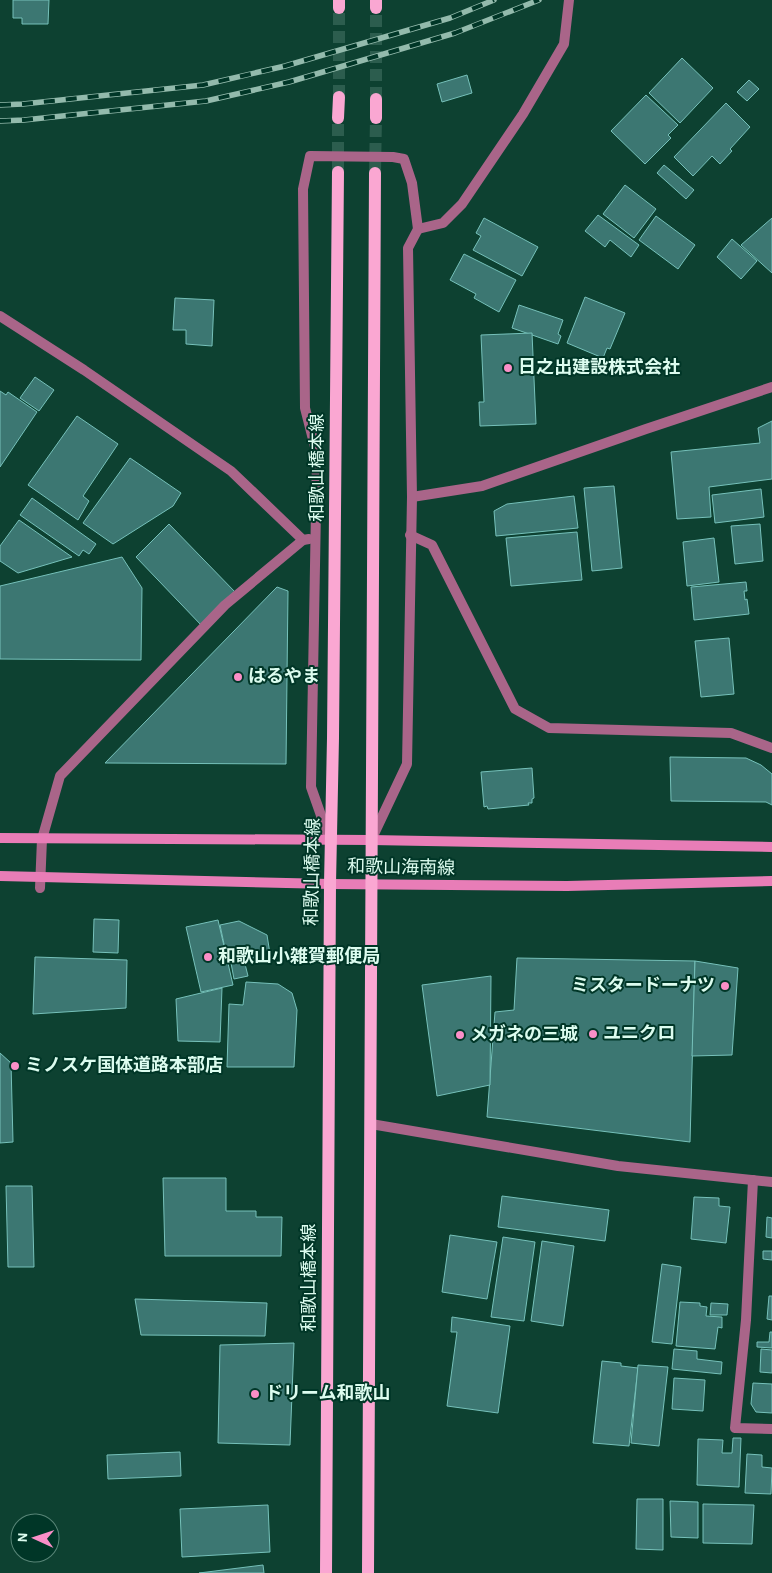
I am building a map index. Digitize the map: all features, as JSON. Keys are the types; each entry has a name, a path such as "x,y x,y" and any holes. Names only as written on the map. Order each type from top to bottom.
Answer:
{"main road":[{"path":"338,98 338,118"},
{"path":"376,100 376,118"},
{"name":"和歌山橋本線","path":"326,1573 330,884 334,718 338,172"},
{"path":"368,1573 376,173"},
{"name":"和歌山海南線","path":"0,838 371,840 772,846"},
{"name":"和歌山海南線","path":"0,876 40,882 567,886 772,881"}],"street":[{"path":"418,229 443,223 462,204 523,114 564,44 569,0"},
{"path":"331,841 311,787 316,455 304,408 304,189 310,156 393,157 404,159 412,183 418,229 408,248 412,498 407,764 371,840"},
{"path":"0,316 84,370 231,471 303,540"},
{"path":"412,498 482,486 772,387"},
{"path":"410,535 432,545 515,709 549,728 731,732 772,748"},
{"path":"40,882 42,839 60,776 225,605 303,540 316,539"},
{"path":"371,1124 618,1166 772,1182"},
{"path":"753,1180 746,1320 735,1428 772,1429"}],"building":[{"path":"13,0 49,0 48,24 22,24 22,18 13,18"},
{"path":"682,58 713,88 680,123 649,93"},
{"path":"467,75 472,93 442,102 437,84"},
{"path":"749,80 759,89 747,101 737,92"},
{"path":"646,95 678,125 668,135 671,138 645,164 611,131"},
{"path":"726,103 750,127 730,149 732,151 720,164 712,156 693,176 674,157"},
{"path":"664,165 694,190 686,199 657,173"},
{"path":"625,185 656,209 634,238 603,214"},
{"path":"598,215 639,245 631,257 610,240 605,247 585,231"},
{"path":"656,216 695,245 678,269 639,240"},
{"path":"484,218 538,247 522,276 473,250 481,236 476,233"},
{"path":"772,218 772,273 741,245"},
{"path":"732,239 757,261 741,279 717,257"},
{"path":"464,254 516,280 499,312 474,298 476,294 450,280"},
{"path":"585,297 625,313 610,349 607,348 603,358 567,343"},
{"path":"175,298 214,300 212,346 186,344 186,330 173,330"},
{"path":"519,305 563,320 558,334 561,336 558,344 512,328"},
{"name":"日之出建設株式会社","path":"532,333 536,424 480,426 479,402 484,402 481,335"},
{"path":"35,377 54,390 39,411 20,398"},
{"path":"0,391 6,395 8,392 37,412 0,467"},
{"path":"77,416 118,444 83,496 89,501 78,520 28,485"},
{"path":"772,421 772,479 709,487 711,517 677,519 671,452 760,443 758,428"},
{"path":"130,458 181,493 173,506 113,544 83,523"},
{"path":"614,486 622,568 592,571 584,488"},
{"path":"761,489 764,517 715,523 712,495"},
{"path":"574,496 578,528 496,536 494,511 507,504"},
{"path":"32,498 96,544 89,554 83,550 79,556 20,515"},
{"path":"19,520 72,557 18,573 0,561 0,546"},
{"path":"169,524 236,593 202,626 136,557"},
{"path":"760,524 763,561 735,564 731,526"},
{"path":"577,532 582,580 511,586 506,538"},
{"path":"714,538 719,582 687,586 683,542"},
{"path":"122,557 142,588 141,660 0,659 0,586"},
{"path":"746,582 747,591 744,591 749,614 694,620 691,587"},
{"name":"はるやま","path":"277,587 288,591 286,764 105,763"},
{"path":"729,638 734,694 701,697 695,641"},
{"path":"670,757 746,758 761,765 772,774 772,805 766,802 671,801"},
{"path":"532,768 534,798 532,803 528,803 529,805 488,809 487,806 484,807 481,772"},
{"path":"94,919 119,920 118,953 93,952"},
{"path":"218,920 233,985 201,992 186,927"},
{"path":"239,921 267,935 270,954 244,960 248,976 234,979 231,963 228,963 220,925"},
{"path":"35,957 127,960 126,1008 33,1014"},
{"name":"ユニクロ","path":"517,958 695,961 690,1142 487,1117 495,1012 514,1010"},
{"path":"695,961 738,968 732,1055 692,1056"},
{"name":"メガネの三城","path":"491,976 490,1085 437,1096 422,985"},
{"path":"246,982 278,984 292,993 297,1010 294,1067 227,1067 229,1004 243,1005"},
{"path":"222,988 220,1042 178,1041 176,999"},
{"path":"0,1053 11,1063 13,1142 0,1143"},
{"path":"163,1178 226,1178 226,1211 256,1211 256,1217 282,1217 281,1256 165,1256"},
{"path":"6,1186 32,1186 34,1267 8,1267"},
{"path":"502,1196 609,1210 605,1241 498,1227"},
{"path":"694,1197 719,1198 719,1206 730,1207 726,1243 691,1239"},
{"path":"767,1217 772,1218 772,1238 766,1237"},
{"path":"450,1235 497,1242 487,1299 442,1292"},
{"path":"503,1237 535,1242 524,1321 491,1317"},
{"path":"542,1241 574,1246 563,1326 531,1321"},
{"path":"763,1251 772,1251 772,1260 763,1259"},
{"path":"662,1264 681,1267 672,1344 652,1342"},
{"path":"769,1296 772,1296 772,1320 767,1319"},
{"path":"135,1299 267,1303 265,1336 141,1335"},
{"path":"680,1302 700,1303 700,1306 707,1307 706,1316 722,1317 722,1328 718,1327 715,1349 676,1346"},
{"path":"711,1303 728,1304 727,1315 710,1315"},
{"path":"452,1317 510,1326 498,1413 447,1406 457,1332 451,1332"},
{"path":"770,1332 772,1332 772,1348 757,1347 757,1342 769,1342"},
{"name":"ドリーム和歌山","path":"294,1343 290,1445 218,1443 220,1345"},
{"path":"674,1349 697,1351 697,1359 722,1362 721,1374 672,1369"},
{"path":"761,1349 772,1350 772,1373 760,1372"},
{"path":"602,1361 621,1363 621,1366 638,1368 629,1446 593,1443"},
{"path":"638,1365 668,1367 659,1446 631,1443"},
{"path":"674,1378 705,1380 703,1411 672,1409"},
{"path":"753,1383 772,1384 772,1413 756,1412 751,1404"},
{"path":"733,1438 741,1438 739,1487 697,1485 698,1439 723,1440 722,1453 732,1453"},
{"path":"180,1452 181,1476 108,1479 107,1455"},
{"path":"747,1454 762,1455 762,1467 772,1468 771,1494 745,1493"},
{"path":"637,1499 663,1499 663,1550 636,1549"},
{"path":"670,1501 698,1502 698,1538 671,1537"},
{"path":"703,1504 754,1505 752,1544 703,1543"},
{"path":"268,1505 270,1552 182,1557 180,1509"},
{"path":"263,1565 264,1573 199,1573"}],"tunnel":[{"path":"339,8 339,97"},
{"path":"376,8 376,99"},
{"path":"338,118 338,172"},
{"path":"375,173 376,118"}],"railway":[{"path":"0,105 203,85 285,66 450,18 494,0"},
{"path":"0,121 206,101 289,82 455,33 539,0"}],"place":[{"name":"日之出建設株式会社","path":"508,368"},
{"name":"はるやま","path":"238,677"},
{"name":"和歌山小雑賀郵便局","path":"208,957"},
{"name":"ミスタードーナツ","path":"725,986"},
{"name":"ユニクロ","path":"593,1034"},
{"name":"メガネの三城","path":"460,1035"},
{"name":"ミノスケ国体道路本部店","path":"15,1066"},
{"name":"ドリーム和歌山","path":"255,1394"}]}
